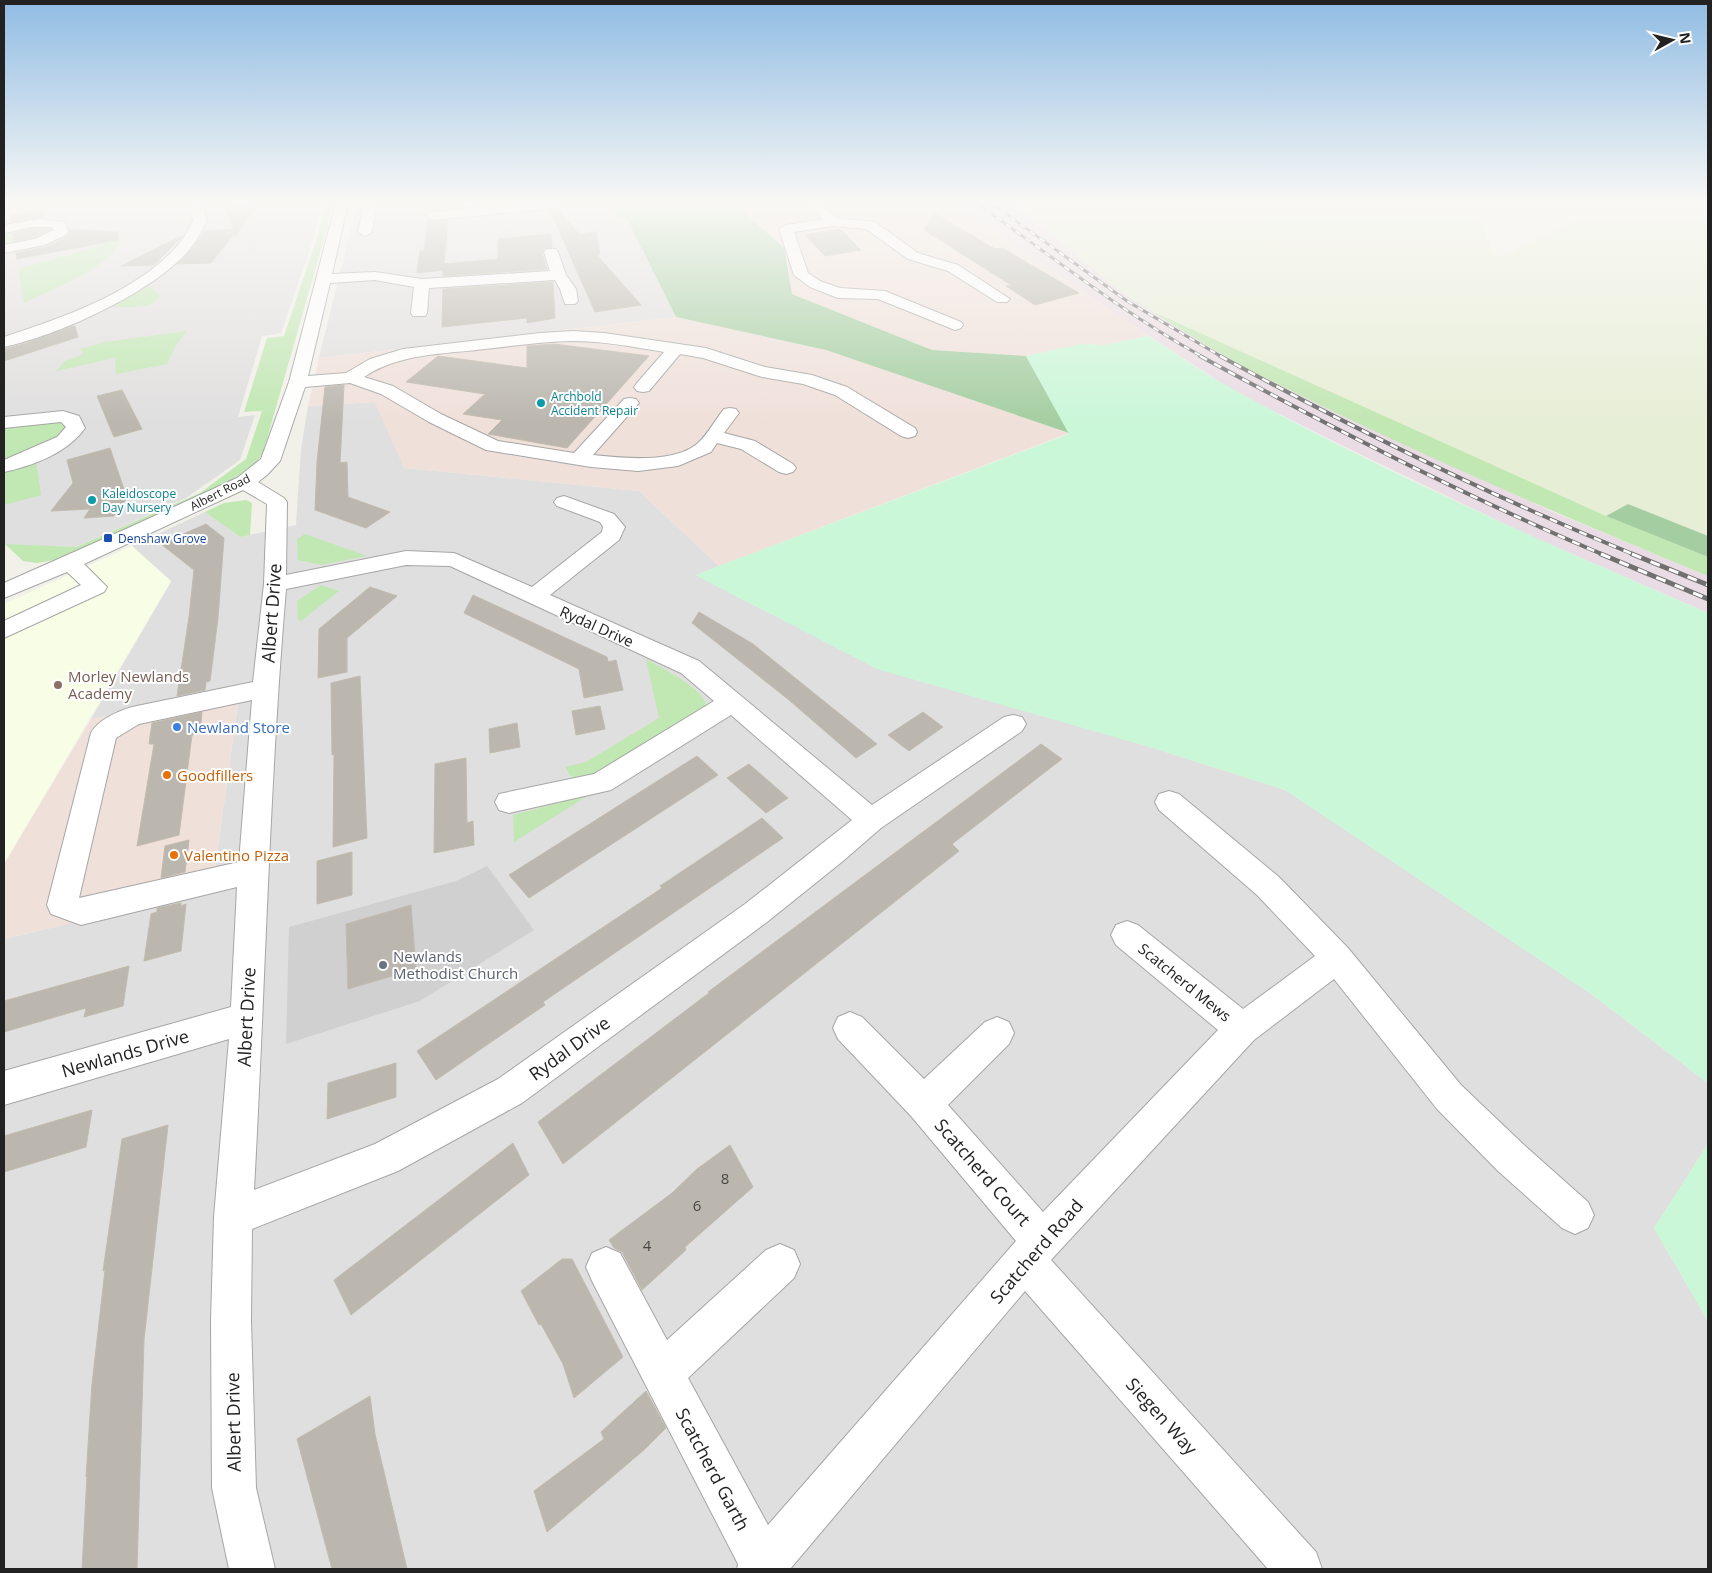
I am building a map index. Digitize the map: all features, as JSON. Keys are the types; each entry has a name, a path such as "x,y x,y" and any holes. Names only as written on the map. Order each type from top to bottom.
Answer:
{"street":[{"path":"4,342 42,330 114,298 150,276"},
{"name":"Albert Road","path":"8,581 69,562 134,534 244,482 260,471 270,461 298,382 324,276"},
{"path":"323,280 370,276"},
{"path":"377,276 422,284 538,276"},
{"path":"560,276 568,289 570,302"},
{"path":"803,276 815,284 838,293 880,294 955,326"},
{"path":"966,276 1002,299"},
{"path":"419,313 422,284"},
{"path":"351,378 366,366 385,358 540,338 573,336 604,338 706,353 762,372 806,379 841,391 908,432"},
{"path":"643,387 676,348"},
{"path":"387,390 430,351"},
{"path":"298,382 335,377 351,378 387,390 435,418 494,446 579,459 638,465 678,460 704,448 730,414"},
{"path":"579,459 630,403"},
{"path":"4,422 63,416 72,420 76,428 64,441 21,461 4,466"},
{"path":"712,436 748,445 786,468"},
{"name":"Albert Drive","path":"244,482 277,502 275,584 265,688 253,871 247,1018 233,1217 231,1321 234,1488 252,1569"},
{"path":"533,597 611,535 614,526 607,518 564,502"},
{"name":"Rydal Drive","path":"275,584 406,558 454,560 690,667 872,820"},
{"path":"4,630 96,587 69,562"},
{"path":"253,871 80,912 62,905 104,732 132,716 265,688"},
{"path":"509,802 601,783 733,702"},
{"name":"Rydal Drive","path":"233,1217 385,1158 510,1092 748,918 833,853 872,820 1013,724"},
{"path":"1170,802 1268,886 1337,958 1449,1097 1511,1158 1575,1215"},
{"name":"Scatcherd Mews","path":"1128,935 1242,1029"},
{"name":"Scatcherd Road","path":"762,1567 1034,1251 1242,1029 1337,958"},
{"name":"Newlands Drive","path":"4,1088 247,1018"},
{"name":"Scatcherd Court","path":"850,1028 924,1104 1034,1251"},
{"path":"924,1104 997,1033"},
{"name":"Siegen Way","path":"1034,1251 1299,1569"},
{"path":"662,1373 780,1264"},
{"name":"Scatcherd Garth","path":"606,1266 762,1567"}],"shaded area":[{"path":"4,276 301,276 281,333 262,336 238,417 255,415 240,460 186,498 76,547 4,545"},
{"path":"339,276 656,276 676,317 319,358"},
{"path":"789,276 1061,276 1149,336 1104,345 1081,344 1026,356 932,350 792,294"},
{"path":"1061,276 1102,276 1120,291 1151,311 1261,376 1551,511 1708,576 1708,613 1517,530 1337,443 1234,391"},
{"path":"1102,276 1708,276 1708,536 1628,504 1606,516 1182,327 1151,311 1120,291"},
{"path":"676,317 826,350 1069,433 719,566 639,491 404,468 375,402 308,406 319,358"},
{"path":"375,402 405,468 639,491 719,566 696,575 1156,749 1285,790 1591,994 1708,1083 1708,1144 1654,1228 1708,1321 1708,1569 4,1569 4,939 212,890 240,689 91,719 171,582 132,546 205,512 240,537 296,525 301,449 308,406"},
{"name":"Morley Newlands Academy","path":"132,546 171,581 4,864 4,604"},
{"path":"240,688 212,890 4,939 4,864 91,719"},
{"name":"Newlands Methodist Church","path":"487,866 534,930 420,1001 286,1044 289,927 456,881"}],"green space":[{"path":"19,276 81,276 74,280 24,303"},
{"path":"304,276 313,276 263,453 257,462 226,484 60,559 37,563 23,561 5,544 76,547 200,493 246,459 262,411 244,412 267,338 284,336"},
{"path":"656,276 789,276 792,294 932,350 1026,356 1069,433 826,350 676,317"},
{"path":"149,286 160,295 152,303 139,307 112,307"},
{"path":"1151,311 1606,516 1708,557 1708,576 1539,505 1372,430 1248,369"},
{"path":"187,331 176,345 167,364 116,374 115,358 56,371 65,361 84,354 80,349 105,342"},
{"path":"1149,336 1225,385 1293,422 1410,480 1469,508 1708,613 1708,1083 1591,994 1285,790 1156,749 877,669 695,575 1069,434 1026,356 1081,344 1104,345"},
{"path":"53,420 67,423 65,436 4,463 4,426"},
{"path":"36,461 41,495 4,505 4,472"},
{"path":"246,500 252,503 250,535 240,537 205,512 224,503"},
{"path":"1628,504 1708,536 1708,557 1606,516"},
{"path":"305,534 367,556 322,565 298,560 297,539"},
{"path":"321,585 339,591 301,621 298,620 297,601"},
{"path":"646,659 691,686 704,700 706,707 593,776 575,778 570,775 565,767 586,762 659,718"},
{"path":"589,795 514,842 513,815"},
{"path":"1708,1144 1708,1321 1654,1228"}],"building":[{"path":"579,276 616,276 641,305 595,312"},
{"path":"997,276 1051,276 1079,293 1035,305 1006,286 1011,285"},
{"path":"553,282 555,318 527,323 527,318 442,327 443,289"},
{"path":"75,326 78,337 4,361 4,349 27,343"},
{"name":"Archbold Accident Repair","path":"554,344 649,356 567,448 488,434 502,420 463,414 485,394 406,382 438,356 527,368 527,346"},
{"path":"344,385 340,463 347,462 348,497 390,512 366,528 315,510 317,462 325,387"},
{"path":"122,390 142,429 114,437 97,396"},
{"path":"110,448 127,498 114,516 84,518 90,509 51,511 73,483 67,460"},
{"path":"206,524 224,538 218,618 210,681 206,682 205,690 177,696 194,570 161,544"},
{"path":"370,587 397,596 347,638 347,672 318,678 319,629"},
{"path":"473,595 607,657 608,662 616,660 623,690 584,698 579,669 464,613"},
{"path":"699,612 753,644 877,744 856,758 789,700 692,623"},
{"path":"360,676 367,838 333,847 334,754 332,755 331,683"},
{"path":"600,706 605,729 576,735 572,711"},
{"path":"202,712 200,733 192,735 179,835 137,846 154,744 149,744 152,723"},
{"path":"923,712 943,727 909,751 888,735"},
{"path":"517,723 520,747 490,753 489,729"},
{"path":"1041,744 1062,759 952,844 959,851 563,1164 538,1122 708,992"},
{"path":"697,756 718,775 529,898 509,875"},
{"path":"466,758 467,823 473,821 474,845 434,853 435,764"},
{"path":"749,764 788,798 766,813 727,778"},
{"path":"762,818 783,838 543,1002 545,1005 436,1080 417,1051 662,888 660,886"},
{"path":"189,840 185,872 161,878 165,846"},
{"path":"352,852 352,895 317,904 317,861"},
{"path":"181,903 181,906 186,904 181,951 144,961 151,914 157,912 157,908"},
{"path":"411,905 416,969 348,989 346,924"},
{"path":"129,966 123,1006 84,1017 86,1008 4,1032 4,1001"},
{"path":"396,1063 396,1097 327,1119 328,1083"},
{"path":"92,1110 86,1147 4,1172 4,1136"},
{"path":"168,1125 144,1340 137,1569 82,1569 92,1384 105,1270 103,1271 122,1139"},
{"path":"513,1143 529,1175 351,1315 334,1280"},
{"path":"730,1145 753,1187 685,1247 686,1250 642,1290 622,1252 614,1248 609,1240 672,1193 697,1169"},
{"path":"562,1259 572,1259 623,1357 574,1398 563,1364 521,1291"},
{"path":"646,1391 666,1428 644,1450 547,1532 534,1491 604,1439 601,1432"},
{"path":"370,1396 375,1434 407,1569 332,1569 297,1439"}],"railway":[{"path":"1079,276 1144,322 1203,357"},
{"path":"1093,276 1127,301 1222,357"},
{"path":"1200,356 1450,486 1604,555"},
{"path":"1220,356 1321,410 1477,486 1635,555"},
{"path":"1601,554 1708,599"},
{"path":"1632,554 1708,585"}],"place":[{"name":"Archbold Accident Repair","path":"541,403"},
{"name":"Kaleidoscope Day Nursery","path":"92,500"},
{"name":"Denshaw Grove","path":"108,538"},
{"name":"Morley Newlands Academy","path":"58,685"},
{"name":"Newland Store","path":"177,727"},
{"name":"Goodfillers","path":"167,775"},
{"name":"Valentino Pizza","path":"174,855"},
{"name":"Newlands Methodist Church","path":"383,965"}]}
